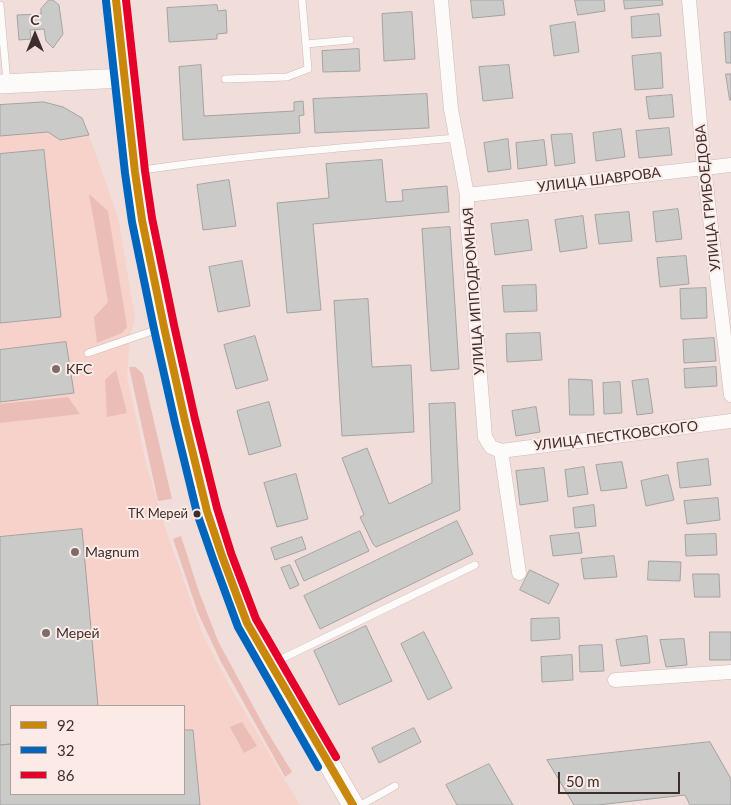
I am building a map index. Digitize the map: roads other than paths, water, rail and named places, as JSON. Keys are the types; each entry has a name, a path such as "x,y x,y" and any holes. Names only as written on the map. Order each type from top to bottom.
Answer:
{"main road":[{"path":"116,0 134,172 142,220 185,421 210,520 247,623 353,805"},
{"path":"3,84 124,78"}],"street":[{"name":"УЛИЦА ИППОДРОМНАЯ","path":"441,0 451,110 467,195 467,216 485,437 491,447 501,451"},
{"name":"УЛИЦА ГРИБОЕДОВА","path":"689,0 704,168 731,395"},
{"name":"УЛИЦА ШАВРОВА","path":"467,195 731,165"},
{"name":"УЛИЦА ПЕСТКОВСКОГО","path":"501,451 731,421"},
{"path":"501,451 519,573"},
{"path":"615,680 731,672"}],"lane":[{"path":"226,78 287,77 308,69 302,0"},
{"path":"0,5 3,84"},
{"path":"306,44 350,40"},
{"path":"134,172 168,166 301,151 457,138"},
{"path":"88,353 164,327"},
{"path":"270,664 475,565"},
{"path":"361,805 395,786"}],"place":[{"name":"KFC","path":"56,369"},
{"name":"ТК Мерей","path":"197,514"},
{"name":"Magnum","path":"75,552"},
{"name":"Мерей","path":"46,633"}]}
